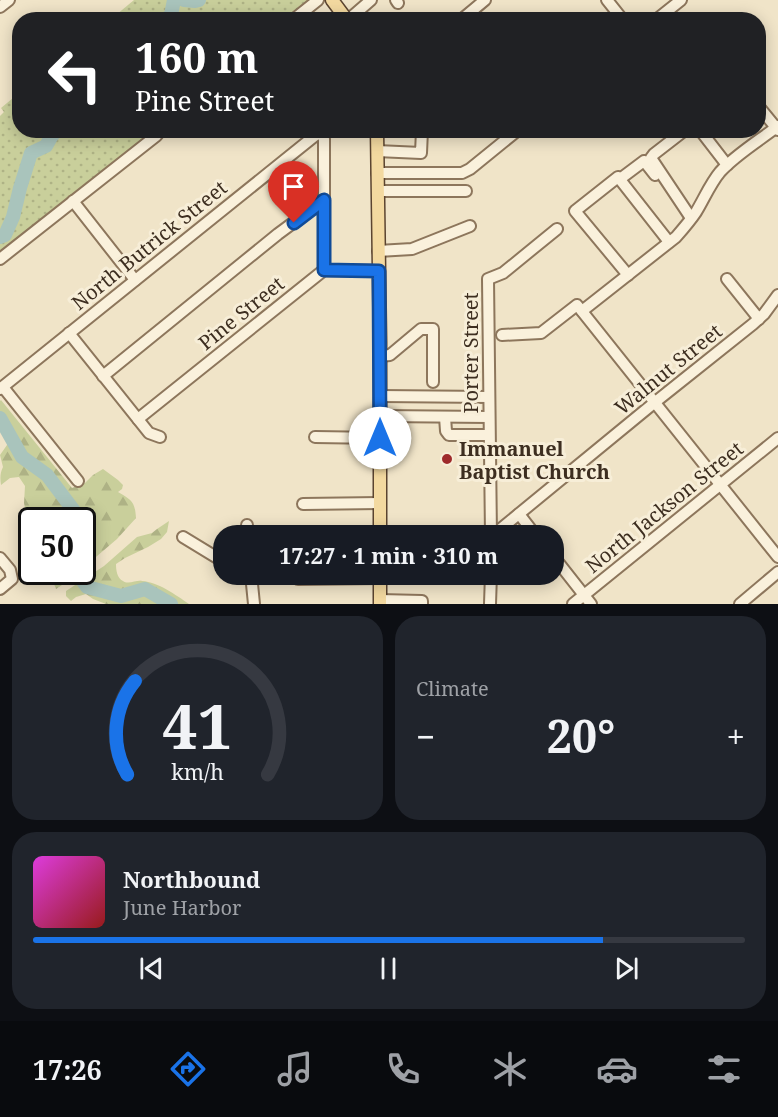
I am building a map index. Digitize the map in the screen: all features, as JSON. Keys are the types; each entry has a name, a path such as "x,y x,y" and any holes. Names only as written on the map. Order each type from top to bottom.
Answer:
{"main road":[{"path":"332,0 342,12"},
{"path":"377,138 380,525"},
{"path":"380,585 380,602"}],"street":[{"path":"0,7 9,0"},
{"path":"303,12 318,0"},
{"path":"357,12 371,0"},
{"path":"470,12 485,0"},
{"path":"607,0 617,12"},
{"path":"666,12 681,0"},
{"path":"766,115 777,128"},
{"path":"0,259 153,138"},
{"name":"North Butrick Street","path":"2,388 312,138"},
{"path":"324,138 324,270 379,271"},
{"path":"377,151 421,153 422,138"},
{"path":"378,173 462,172 470,169 508,138"},
{"path":"675,138 651,159 691,218"},
{"path":"706,138 727,165"},
{"path":"502,335 541,333 628,275 685,227 718,174 763,138"},
{"path":"410,172 411,152"},
{"path":"628,275 575,211 618,177 620,179 644,161 654,175 660,171"},
{"path":"430,173 430,191"},
{"path":"620,179 669,242"},
{"path":"378,191 466,191"},
{"path":"675,194 699,207"},
{"path":"103,376 324,200"},
{"path":"73,201 135,280"},
{"path":"378,250 412,249 470,226"},
{"name":"Porter Street","path":"491,525 488,279 502,273 557,229"},
{"name":"Pine Street","path":"138,419 324,270"},
{"path":"727,279 759,319"},
{"name":"Walnut Street","path":"505,525 759,319 778,295"},
{"path":"580,308 778,557"},
{"path":"380,356 390,355 421,329 433,329 433,382"},
{"path":"69,333 149,433 160,437"},
{"path":"2,388 78,480"},
{"path":"380,396 489,397"},
{"path":"380,416 489,417"},
{"path":"445,417 448,435 489,435"},
{"path":"315,437 380,438"},
{"name":"North Jackson Street","path":"573,604 587,600 719,485 778,438"},
{"path":"303,504 380,503"},
{"path":"519,514 528,525"},
{"path":"183,537 213,555"},
{"path":"0,558 10,570 12,579 0,589"},
{"path":"564,570 587,600"},
{"path":"740,604 778,572"},
{"path":"250,585 254,603"},
{"path":"490,585 490,604"},
{"path":"380,602 422,601 422,604"}],"green space":[{"path":"134,0 310,0 295,12 120,12"},
{"path":"12,99 12,138 143,138 9,248 0,250 0,116 4,112 1,108"},
{"path":"0,401 72,488 85,483 103,469 123,485 118,492 134,505 136,518 117,539 96,557 96,507 25,507 25,486 19,477 10,478 1,485 0,476 3,467 0,455 7,445 8,438 0,427"},
{"path":"169,521 167,532 161,539 116,564 119,578 125,582 142,581 154,584 167,589 189,604 106,604 86,594 71,601 66,596 66,591 75,585 96,585 96,571 137,537 152,533"}],"waterway":[{"path":"172,12 174,0"},
{"path":"184,0 199,0"},
{"path":"0,237 5,235 13,217 31,153 46,146 50,138"},
{"path":"0,418 22,457 47,475 71,507"},
{"path":"86,585 121,596 145,589 171,604"}],"place":[{"name":"Immanuel Baptist Church","path":"447,459"}],"route":[{"path":"294,223 324,200 324,270 379,271 380,438"}]}
